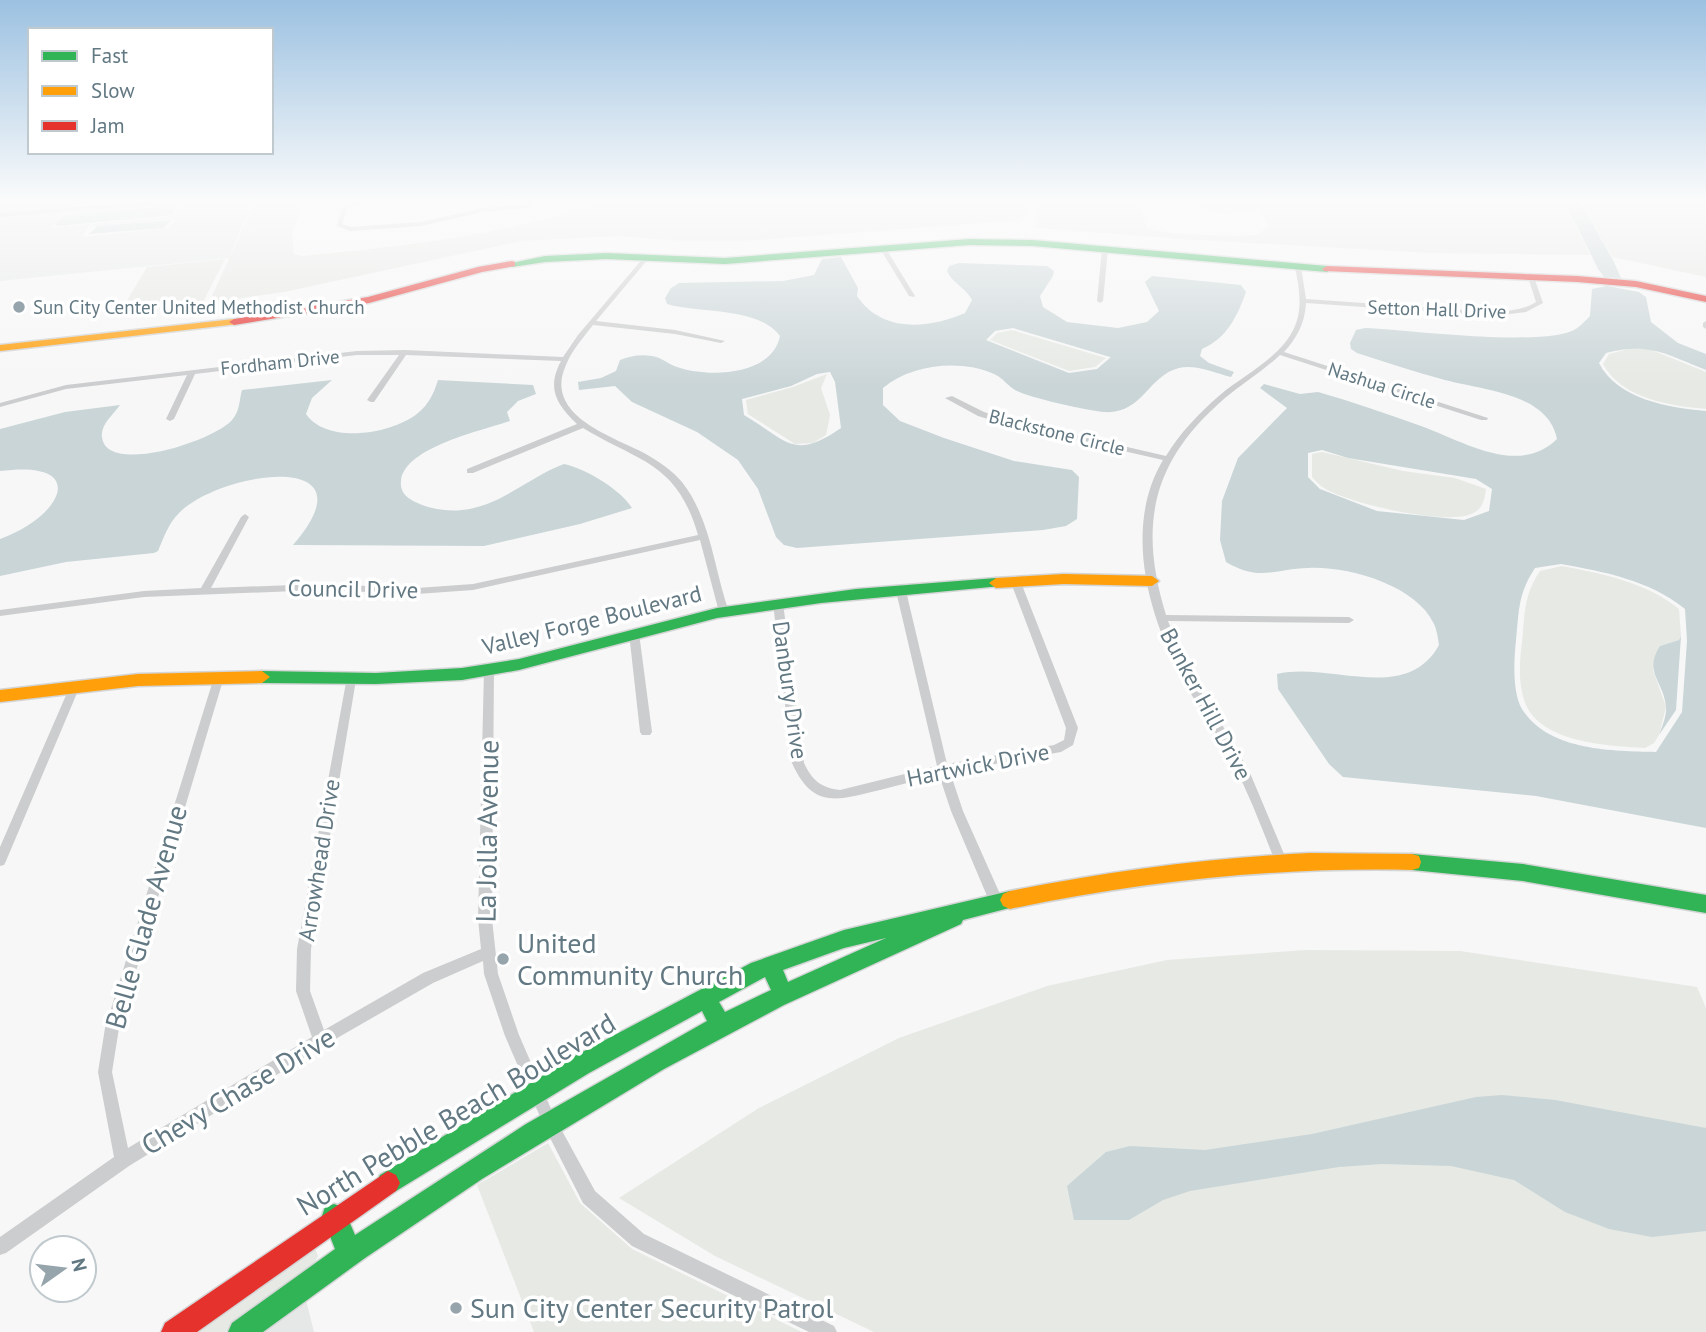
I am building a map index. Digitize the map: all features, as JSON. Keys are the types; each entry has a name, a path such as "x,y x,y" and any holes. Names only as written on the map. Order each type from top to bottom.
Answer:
{"street":[{"path":"0,348 266,320 369,300 463,273 520,262"},
{"path":"643,262 562,359 557,374 558,391 564,405 582,425 659,465 678,482 693,504 724,612"},
{"path":"891,262 912,296"},
{"path":"1100,301 1104,262"},
{"path":"1246,262 1636,284 1706,299"},
{"path":"1298,267 1305,301"},
{"name":"Setton Hall Drive","path":"1305,301 1512,313 1530,309 1540,303 1531,277"},
{"name":"Bunker Hill Drive","path":"1281,861 1229,745 1182,668 1161,618 1152,581 1147,534 1151,497 1168,459 1196,419 1280,353 1294,334 1305,301"},
{"path":"592,323 675,332 721,341"},
{"path":"370,400 405,352"},
{"name":"Fordham Drive","path":"0,405 66,387 357,353 405,352 504,359 562,359"},
{"name":"Nashua Circle","path":"1280,353 1484,418"},
{"path":"170,419 193,371"},
{"name":"Blackstone Circle","path":"949,398 993,418 1168,459"},
{"path":"470,471 582,425"},
{"path":"204,590 245,517"},
{"name":"Council Drive","path":"0,613 144,594 204,590 320,587 417,591 473,587 701,537"},
{"name":"Valley Forge Boulevard","path":"0,696 75,686 219,677 351,680 419,678 489,670 542,659 634,633 724,612 778,603 1015,580 1088,577 1152,581"},
{"name":"Hartwick Drive","path":"840,795 943,769 1064,747 1071,737 1072,728 1015,580"},
{"path":"901,591 943,769 989,905"},
{"name":"Danbury Drive","path":"778,603 798,763 806,782 826,794 840,795"},
{"path":"1161,618 1349,620"},
{"path":"634,633 646,732"},
{"name":"La Jolla Avenue","path":"489,670 485,919 487,954 498,998 550,1123 589,1197 638,1240 828,1332"},
{"name":"Belle Glade Avenue","path":"124,1160 105,1072 112,1028 219,677"},
{"name":"Arrowhead Drive","path":"320,1040 303,991 304,950 351,680"},
{"path":"0,861 75,686"},
{"name":"North Pebble Beach Boulevard","path":"174,1332 334,1216 536,1090 706,997 771,965 799,953 917,919 1074,885 1166,870 1281,861 1470,866 1585,881 1706,905"},
{"name":"North Pebble Beach Boulevard","path":"241,1332 348,1252 550,1123 720,1026 783,995 989,905"},
{"name":"Chevy Chase Drive","path":"0,1247 124,1160 320,1040 428,978 487,954"},
{"path":"771,965 783,995"},
{"path":"706,997 720,1026"},
{"path":"334,1216 348,1252"}],"shaded area":[{"path":"0,262 188,262 0,281"},
{"path":"223,262 202,304 119,314 147,267"},
{"path":"227,262 423,262 284,292 222,301 211,298"},
{"path":"820,262 844,262 858,288 857,296 867,308 879,317 906,324 936,322 965,313 972,300 947,271 949,266 959,263 1047,266 1054,271 1040,296 1043,307 1067,322 1118,328 1147,322 1159,311 1145,282 1152,276 1241,285 1246,292 1225,333 1202,349 1200,356 1209,363 1234,372 1231,377 1198,368 1179,368 1159,379 1136,402 1116,411 1103,412 1022,393 997,375 967,366 922,369 894,380 883,388 883,405 900,421 1014,461 1072,470 1079,477 1077,519 1066,526 1043,530 797,548 784,545 776,537 758,489 738,460 697,432 632,402 615,386 579,390 578,382 601,378 616,371 620,360 640,355 655,357 677,367 705,372 738,371 752,366 775,349 780,336 770,326 743,315 667,304 665,298 671,288 679,283 783,281 814,275","holes":["1013,328 1110,357 1097,369 1069,373 986,340 995,331","830,372 835,382 841,428 812,444 791,444 744,415 742,399 791,386 817,374"]},
{"path":"1595,262 1614,262 1621,278 1604,277"},
{"path":"1636,262 1706,262 1706,277"},
{"path":"1607,286 1639,292 1646,297 1651,322 1678,343 1706,354 1706,370 1646,349 1606,353 1599,363 1607,375 1631,393 1661,404 1706,411 1706,828 1536,796 1343,777 1329,764 1278,689 1277,674 1298,671 1387,677 1407,673 1425,663 1439,645 1434,624 1425,610 1412,599 1379,581 1342,570 1324,568 1248,572 1226,562 1220,540 1222,501 1238,458 1287,408 1260,388 1264,384 1300,394 1318,392 1490,452 1508,456 1542,450 1557,439 1551,424 1541,412 1527,403 1512,396 1434,377 1357,353 1351,349 1350,343 1356,330 1365,328 1505,337 1557,335 1576,329 1590,316 1592,289","holes":["1322,450 1348,458 1476,479 1492,489 1489,511 1464,520 1377,511 1320,489 1308,477 1308,453","1561,564 1642,584 1685,609 1687,641 1682,712 1656,752 1601,749 1564,741 1533,723 1522,709 1515,685 1514,666 1522,594 1535,568"]},
{"path":"1012,330 1106,358 1095,367 1069,371 990,340 997,333"},
{"path":"1629,349 1649,349 1706,372 1706,409 1648,398 1622,385 1611,376 1603,364 1609,354"},
{"path":"827,374 821,388 830,415 826,435 813,443 795,444 748,414 746,400"},
{"path":"332,380 312,398 306,414 316,424 344,433 377,431 407,420 425,406 438,380 533,385 536,394 518,401 507,412 510,421 430,449 405,469 401,481 402,491 422,505 449,510 476,507 502,497 564,464 602,481 632,508 580,524 484,546 293,545 314,514 316,493 305,481 283,477 255,479 199,498 179,513 169,526 158,551 154,553 66,562 0,576 0,539 39,517 51,505 57,492 56,481 47,473 29,470 0,471 0,429 65,412 120,405 105,424 102,433 108,448 121,454 162,451 205,437 232,420 237,413 242,390"},
{"path":"1322,452 1403,471 1455,478 1486,489 1484,499 1475,512 1445,517 1400,512 1354,500 1324,488 1312,477 1312,454"},
{"path":"1562,566 1638,586 1653,592 1679,609 1681,636 1679,640 1660,646 1653,670 1666,707 1659,735 1654,743 1645,748 1597,744 1563,735 1536,719 1527,707 1522,692 1520,667 1528,597 1540,571"},
{"path":"1681,636 1676,710 1659,735 1666,707 1653,663 1660,646 1679,640"},
{"path":"1306,950 1460,951 1697,987 1706,1008 1706,1332 874,1332 715,1256 619,1198 759,1108 899,1038 1047,986 1167,960"},
{"path":"1502,1095 1555,1100 1706,1128 1706,1231 1652,1237 1609,1229 1565,1212 1514,1180 1451,1166 1382,1164 1339,1167 1190,1191 1163,1200 1129,1220 1074,1220 1067,1186 1106,1152 1130,1146 1205,1150 1312,1134 1476,1097"},
{"path":"548,1143 580,1203 632,1249 802,1332 534,1332 477,1185"},
{"path":"314,1246 318,1256 312,1268 225,1332 188,1332"},
{"path":"306,1300 314,1332 260,1332"}],"traffic: fast":[{"path":"512,264 524,262"},
{"path":"1250,262 1327,269"},
{"path":"262,677 376,678 462,674 519,664 717,613 856,594 996,583"},
{"path":"1412,862 1523,872 1706,904"},
{"path":"388,1183 581,1065 758,970 844,939 1010,900"},
{"path":"241,1332 415,1209 594,1096 747,1012 954,918"},
{"path":"771,965 783,995"},
{"path":"706,997 720,1026"},
{"path":"334,1216 349,1252"}],"traffic: slow":[{"path":"0,348 234,322"},
{"path":"996,583 1064,579 1152,581"},
{"path":"0,696 138,680 262,677"},
{"path":"1010,900 1160,873 1260,863 1412,862"}],"traffic: jam":[{"path":"234,322 369,300 481,269 512,264"},
{"path":"1327,269 1577,279 1636,284 1706,299"},
{"path":"174,1332 388,1183"}],"place":[{"name":"Sun City Center United Methodist Church","path":"19,307"},
{"name":"United Community Church","path":"503,959"},
{"name":"Sun City Center Security Patrol","path":"456,1308"}]}
